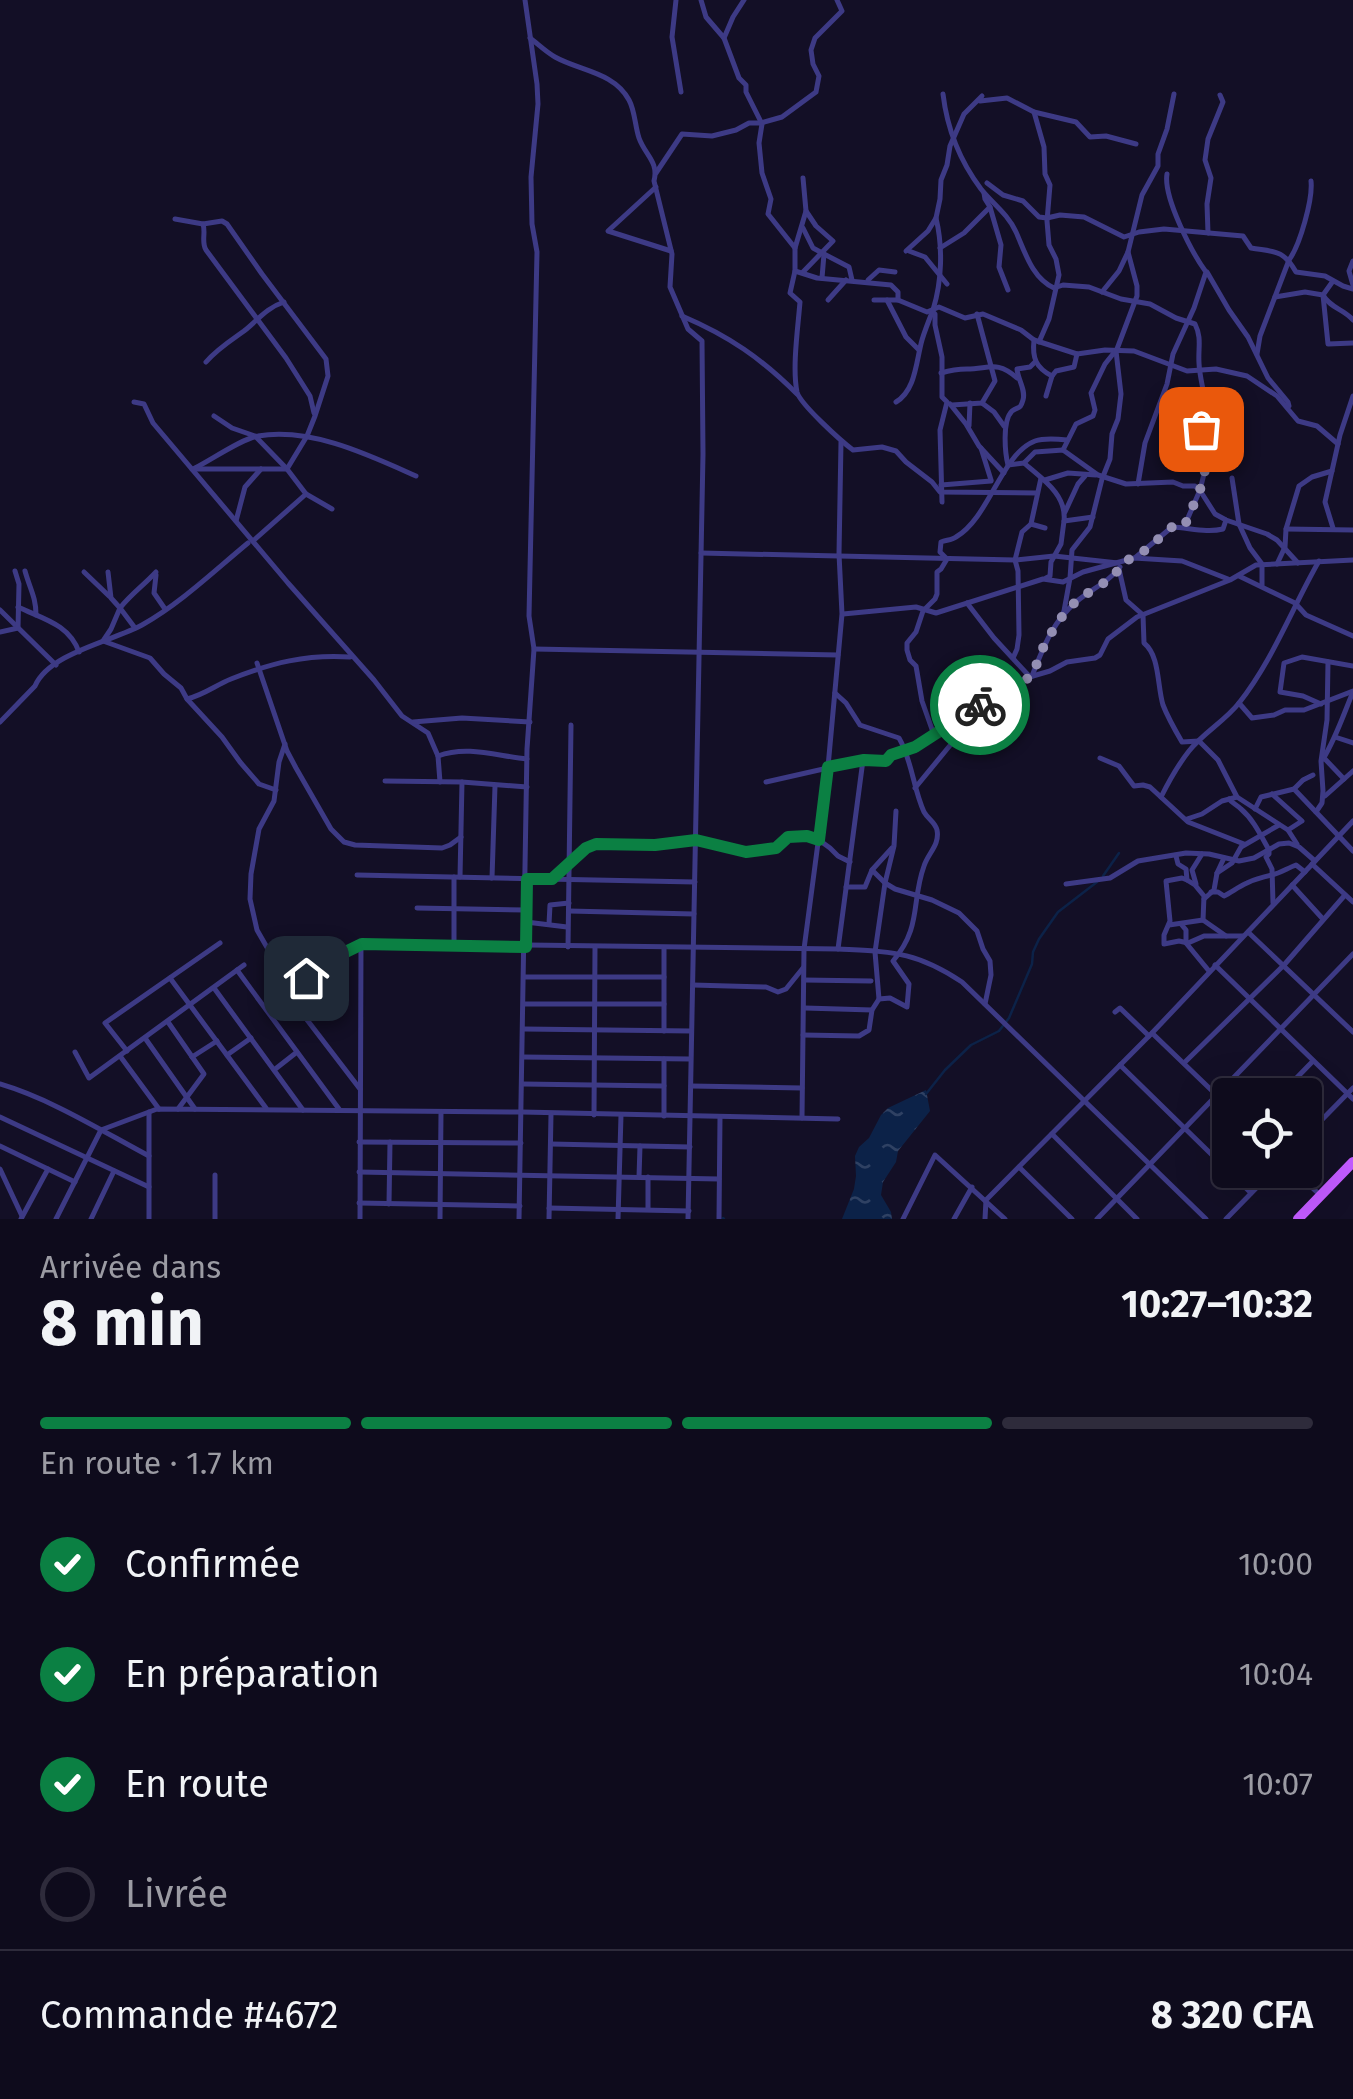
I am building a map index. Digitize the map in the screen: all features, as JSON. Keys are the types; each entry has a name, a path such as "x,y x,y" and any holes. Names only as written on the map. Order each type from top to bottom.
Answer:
{"main road":[{"path":"1298,1219 1353,1162"}],"street":[{"path":"520,1219 527,759 534,649 529,616 538,252 532,224 531,177 538,104 525,0"},
{"path":"676,0 672,37 681,92"},
{"path":"701,0 706,17 724,38 761,123 762,173 771,199 768,214 795,248"},
{"path":"724,38 744,0"},
{"path":"656,173 682,134 712,136 749,123 782,118 816,92 818,76 811,50 815,38 842,12 837,0"},
{"path":"530,38 553,56 600,73 630,100 641,143 653,160 656,173 671,251 670,286 688,330 702,340 688,1215 550,1208"},
{"path":"942,94 953,139 990,207 1001,245 998,266 1008,290"},
{"path":"1102,292 1128,252 1142,196 1158,166 1174,94"},
{"path":"1208,233 1211,178 1205,160 1208,140 1223,102 1220,95"},
{"path":"940,256 925,258 906,251 936,218 953,139 964,114 980,99 1008,98 1034,112 1076,122 1090,137 1106,136 1136,144"},
{"path":"1034,112 1050,185 1049,245 1058,269 1049,319 1033,351 1041,370 1052,376"},
{"path":"1158,166 1167,178 1182,230 1196,258 1290,409"},
{"path":"797,394 800,302 790,292 795,248 806,211 803,178"},
{"path":"1258,354 1260,336 1308,212 1310,180"},
{"path":"987,183 1023,201 1039,217 1084,217 1124,236 1156,229 1243,236 1251,248 1276,250 1296,272 1325,276 1353,287"},
{"path":"656,187 608,231 671,251"},
{"path":"984,192 1009,222 1039,279 1054,288"},
{"path":"940,248 964,233 990,207"},
{"path":"803,272 833,239 816,226 806,211"},
{"path":"936,218 940,256 932,323 941,348 942,397 969,430 994,482 987,503 957,536 941,542 940,552 947,558"},
{"path":"175,219 203,224 218,220 227,224 326,359 328,376 315,416 287,469"},
{"path":"994,219 1009,222"},
{"path":"203,224 203,245 310,396 315,416"},
{"path":"802,225 811,246 847,264 849,278"},
{"path":"1063,450 1076,424 1092,416 1095,410 1092,393 1105,364 1116,351 1134,302 1138,286 1128,252"},
{"path":"822,278 823,254"},
{"path":"925,258 947,284"},
{"path":"1353,261 1349,272 1353,287"},
{"path":"865,281 879,270 896,272"},
{"path":"794,271 893,286 898,300"},
{"path":"1138,484 1145,443 1173,354 1206,272"},
{"path":"828,300 849,278"},
{"path":"1334,281 1323,295 1328,344 1353,343"},
{"path":"1054,288 1079,286 1153,306 1196,324 1201,337 1207,411 1197,434 1208,458 1184,527"},
{"path":"1275,297 1304,292 1323,295 1353,320"},
{"path":"874,300 898,300 932,311 940,307 965,318 983,314 1022,330 1037,341 1078,354 1138,352 1186,371 1216,369 1247,376 1276,396 1298,421 1317,426 1338,444"},
{"path":"886,300 909,342 920,350"},
{"path":"206,362 267,310 284,302"},
{"path":"919,309 932,323"},
{"path":"976,314 996,382 982,403"},
{"path":"682,316 712,329 767,365 853,450 882,447 896,452 940,488 1037,493"},
{"path":"896,402 910,385 932,323"},
{"path":"915,788 972,720 1031,676 1064,611 1072,550 1082,540 1093,517 1100,476 1110,460 1121,401 1116,351"},
{"path":"1046,396 1054,372 1074,367 1078,354"},
{"path":"1004,428 1009,414 1023,400 1017,370 1036,362"},
{"path":"941,373 962,367 991,366 1004,367 1018,378"},
{"path":"310,396 320,398"},
{"path":"1333,528 1325,502 1353,396"},
{"path":"134,402 144,404 153,423 250,542 402,716 428,733 438,756 440,782"},
{"path":"950,404 982,403 997,416 1004,428 1006,462 1010,465"},
{"path":"942,502 940,430 950,404"},
{"path":"969,430 970,404"},
{"path":"214,416 255,436 307,436 355,448 416,476"},
{"path":"192,469 255,436"},
{"path":"255,436 306,494 332,509"},
{"path":"1340,436 1353,436"},
{"path":"940,488 994,482 1018,453 1036,441 1066,440"},
{"path":"802,1118 804,949 828,767 842,614 841,442"},
{"path":"980,448 1004,472"},
{"path":"1010,465 1024,462 1036,452 1063,450 1100,476"},
{"path":"1024,462 1055,491 1065,512"},
{"path":"192,469 287,469"},
{"path":"236,521 245,486 262,469"},
{"path":"1276,564 1285,548 1286,529 1299,486 1332,470"},
{"path":"1043,479 1068,473 1100,476 1126,484 1173,482 1195,486 1215,514 1267,534 1298,564"},
{"path":"842,614 916,606 936,614 1043,580 1050,576 1051,562 1062,544 1065,512 1085,476"},
{"path":"1232,478 1240,524 1262,564 1262,585"},
{"path":"1013,658 1020,635 1015,560 1022,532 1031,524 1043,479"},
{"path":"0,722 38,678 56,664 136,628 189,593 306,494"},
{"path":"1064,521 1093,517"},
{"path":"1043,580 1063,582 1120,564 1134,558 1172,527 1210,532 1223,528 1226,520"},
{"path":"1031,524 1045,528"},
{"path":"1286,529 1353,530"},
{"path":"701,553 1015,560 1054,556 1120,564"},
{"path":"934,735 922,701 916,666 906,650 924,610 935,600 936,572 947,558"},
{"path":"1134,558 1182,562 1230,580"},
{"path":"766,782 864,760 886,761 1031,676 1100,655 1108,639 1131,621 1239,576 1256,565 1353,560"},
{"path":"1161,797 1190,748 1239,702 1286,627 1318,561"},
{"path":"1120,564 1126,600 1144,615"},
{"path":"1060,619 1077,600 1113,577 1120,564"},
{"path":"15,571 19,584 18,628"},
{"path":"25,571 36,598 36,615"},
{"path":"84,572 136,628"},
{"path":"108,572 111,598"},
{"path":"103,642 120,608 156,572 154,593 164,609"},
{"path":"1239,576 1295,603 1306,615 1353,636"},
{"path":"967,603 1031,676"},
{"path":"18,607 58,624 74,638 80,652"},
{"path":"0,610 56,664"},
{"path":"1144,615 1144,642 1156,658 1155,669 1172,726 1182,742 1199,741 1218,760 1237,798"},
{"path":"0,632 18,628"},
{"path":"103,642 150,658 181,688 259,784 276,790"},
{"path":"534,649 838,656"},
{"path":"187,699 258,666 319,656 353,657"},
{"path":"1325,703 1280,692 1284,663 1302,657 1353,666"},
{"path":"1316,812 1322,798 1328,662"},
{"path":"258,666 296,768 344,842 355,846 442,848 461,836"},
{"path":"1239,702 1252,718 1304,710 1353,691"},
{"path":"1322,760 1353,691"},
{"path":"835,693 846,702 860,725 899,738 926,817 938,834 922,870 912,930 894,961 909,984 907,1008 890,998 879,1000"},
{"path":"1287,710 1290,693"},
{"path":"411,722 462,718 530,722"},
{"path":"568,947 571,725"},
{"path":"1335,737 1353,743"},
{"path":"285,744 274,801 260,829 250,899 257,930 284,976 288,994 360,1089"},
{"path":"438,756 450,751 469,751 527,759"},
{"path":"1100,758 1118,766 1134,786 1150,788 1185,819 1244,844"},
{"path":"838,950 864,760"},
{"path":"1322,760 1344,779"},
{"path":"1322,798 1353,771"},
{"path":"1256,809 1261,797 1294,788 1313,775"},
{"path":"384,781 527,787"},
{"path":"454,945 462,782"},
{"path":"492,878 495,785"},
{"path":"1294,788 1353,851"},
{"path":"1270,793 1302,821 1288,830"},
{"path":"1185,819 1228,798 1237,798 1288,830 1298,846 1353,902"},
{"path":"1228,798 1254,822 1269,850 1266,861 1272,870 1272,906"},
{"path":"803,1035 863,1035 869,1030 872,1010 879,1000 875,952 894,846 896,811"},
{"path":"985,1219 986,1200 1120,1066 1353,821"},
{"path":"1217,874 1235,860 1237,850 1244,844 1279,825"},
{"path":"552,879 586,848 596,844 655,845 696,840 746,852 776,848 788,837 807,836 850,862"},
{"path":"1066,884 1110,878 1138,862 1186,853 1235,860 1254,858 1279,844 1298,846"},
{"path":"846,887 864,887 872,870 894,846"},
{"path":"1186,853 1204,898 1204,920"},
{"path":"1192,870 1202,854"},
{"path":"1176,856 1178,864 1186,869 1187,880"},
{"path":"1204,898 1214,890 1224,858"},
{"path":"1211,892 1224,896 1296,865 1305,872"},
{"path":"872,870 885,883 905,893 958,913 978,930 990,961 985,1004"},
{"path":"357,875 695,882"},
{"path":"1197,887 1182,878 1166,881 1169,924 1164,944 1186,943 1210,972"},
{"path":"1292,886 1322,918"},
{"path":"1184,1063 1284,965 1345,895"},
{"path":"548,924 550,905 569,903"},
{"path":"417,908 526,910"},
{"path":"569,912 694,914"},
{"path":"1169,924 1204,920 1226,936"},
{"path":"526,922 569,927"},
{"path":"1182,924 1186,943"},
{"path":"1186,943 1198,938 1246,934 1351,1028"},
{"path":"127,1051 105,1022 220,943"},
{"path":"288,994 325,962 362,944 804,949 900,954 920,959 962,982 1206,1219"},
{"path":"360,1219 362,944"},
{"path":"594,1115 596,947"},
{"path":"664,948 664,1031"},
{"path":"1233,1078 1353,954"},
{"path":"74,1052 89,1078 244,965"},
{"path":"1215,966 1350,1096"},
{"path":"693,985 766,987 778,992 786,989 804,967"},
{"path":"237,970 340,1110"},
{"path":"524,977 664,977"},
{"path":"170,978 267,1110"},
{"path":"804,980 871,981"},
{"path":"214,988 304,1110"},
{"path":"524,1004 664,1004"},
{"path":"804,1008 872,1010"},
{"path":"1115,1012 1120,1008 1212,1090"},
{"path":"168,1022 204,1074 178,1109"},
{"path":"524,1030 692,1031"},
{"path":"144,1038 195,1109"},
{"path":"228,1056 251,1038"},
{"path":"192,1057 217,1041"},
{"path":"274,1070 297,1052"},
{"path":"120,1056 158,1109"},
{"path":"523,1057 691,1059"},
{"path":"664,1058 664,1116"},
{"path":"1297,1078 1314,1060"},
{"path":"1120,1066 1251,1194"},
{"path":"0,1084 149,1156"},
{"path":"523,1084 664,1086"},
{"path":"691,1086 802,1088"},
{"path":"1322,1122 1350,1096 1353,1088"},
{"path":"1097,1219 1212,1100"},
{"path":"56,1219 101,1130 158,1109 838,1119"},
{"path":"149,1112 149,1219"},
{"path":"440,1219 441,1112"},
{"path":"549,1219 551,1114"},
{"path":"618,1219 620,1115"},
{"path":"719,1219 720,1117"},
{"path":"0,1118 149,1187"},
{"path":"1052,1134 1137,1219"},
{"path":"359,1142 522,1143"},
{"path":"389,1204 390,1142"},
{"path":"551,1144 690,1148"},
{"path":"0,1146 75,1182"},
{"path":"639,1177 640,1146"},
{"path":"903,1219 935,1155 1005,1219"},
{"path":"1020,1167 1072,1219"},
{"path":"22,1218 48,1168"},
{"path":"0,1170 22,1218"},
{"path":"91,1219 114,1172"},
{"path":"359,1172 719,1179"},
{"path":"215,1176 216,1219"},
{"path":"648,1178 648,1210"},
{"path":"954,1219 972,1187"},
{"path":"1226,1219 1257,1188"},
{"path":"1312,1188 1321,1196"},
{"path":"360,1203 520,1206"}],"water":[{"path":"926,1090 930,1111 898,1151 883,1182 881,1195 892,1219 842,1219 854,1189 859,1147 888,1108"}],"waterway":[{"path":"1103,876 1119,853"},
{"path":"926,1094 971,1045 999,1031 1009,1018 1039,939 1058,912 1097,882"}],"way so far":[{"path":"980,705 1032,676 1045,643 1077,600 1113,577 1124,561 1134,558 1172,527 1184,527 1208,458 1197,434 1201,429"}],"route":[{"path":"306,978 325,962 362,944 526,947 527,879 552,879 586,848 596,844 636,846 696,840 746,852 776,848 788,837 819,840 828,767 864,760 886,761 980,705"}]}
